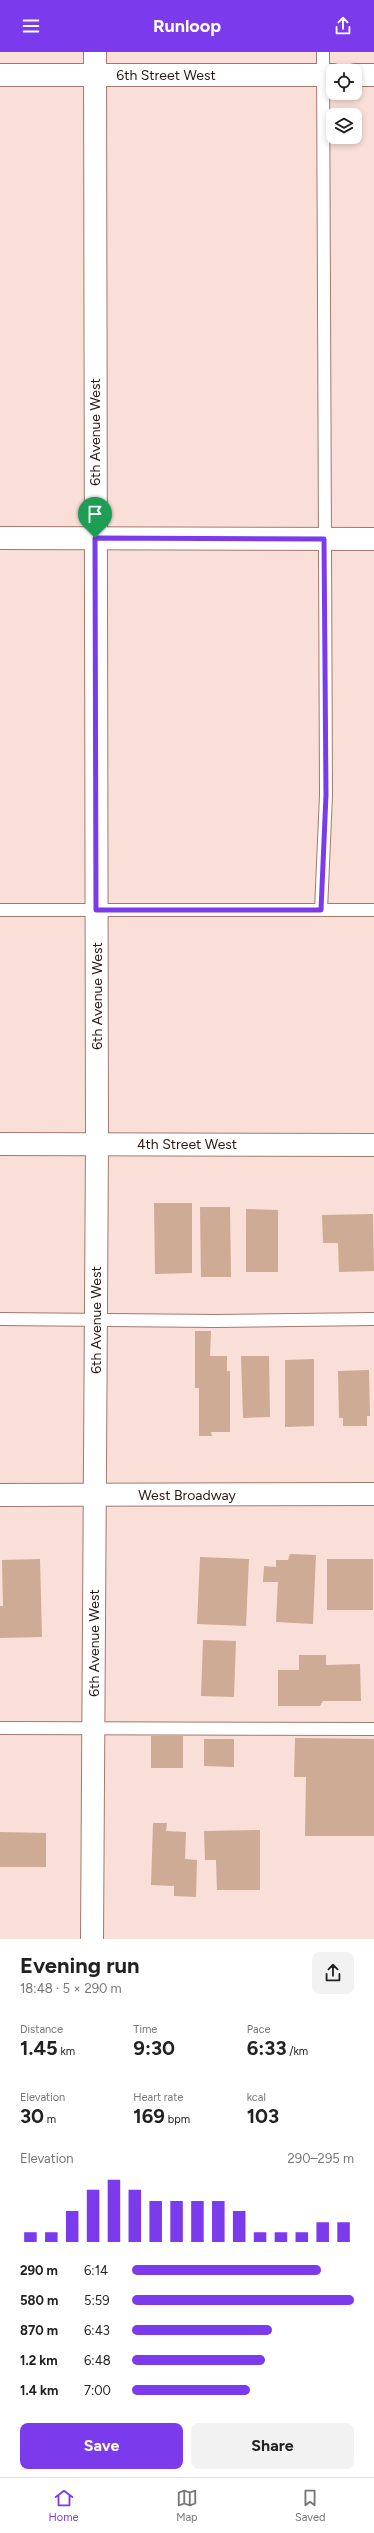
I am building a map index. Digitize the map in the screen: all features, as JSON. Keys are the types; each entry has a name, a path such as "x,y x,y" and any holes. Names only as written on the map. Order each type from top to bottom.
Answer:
{"street":[{"name":"6th Avenue West","path":"92,1939 97,1320 95,52"},
{"name":"6th Street West","path":"0,75 326,75"},
{"path":"362,75 374,75"},
{"path":"0,538 374,539"},
{"name":"4th Street West","path":"0,1144 374,1145"},
{"name":"West Broadway","path":"0,1495 374,1494"}],"lane":[{"path":"323,52 326,66"},
{"path":"321,910 326,795 324,539 328,100"},
{"path":"0,910 374,910"},
{"path":"0,1319 374,1319"},
{"path":"0,1728 374,1729"}],"building":[{"path":"154,1203 192,1203 192,1273 155,1274"},
{"path":"200,1207 230,1207 231,1277 201,1277"},
{"path":"246,1209 278,1210 278,1272 246,1272"},
{"path":"373,1214 374,1271 339,1272 338,1243 323,1243 322,1215"},
{"path":"195,1331 211,1331 210,1356 227,1356 227,1371 230,1371 230,1432 211,1432 212,1436 199,1436 199,1388 195,1388"},
{"path":"241,1356 269,1356 270,1417 243,1418"},
{"path":"314,1359 314,1426 285,1427 285,1360"},
{"path":"369,1370 370,1416 367,1416 367,1426 343,1426 343,1418 339,1418 338,1371"},
{"path":"290,1554 316,1555 313,1624 276,1622 278,1582 263,1582 264,1566 276,1567 276,1560 288,1560"},
{"path":"200,1557 249,1559 246,1626 197,1624"},
{"path":"40,1559 42,1637 0,1638 0,1606 3,1606 2,1560"},
{"path":"327,1559 373,1559 373,1610 327,1610"},
{"path":"203,1640 236,1641 234,1697 201,1696"},
{"path":"299,1655 326,1655 326,1665 360,1664 361,1701 323,1701 320,1706 278,1706 278,1670 299,1670"},
{"path":"151,1736 183,1736 183,1768 151,1768"},
{"path":"295,1738 374,1739 374,1836 305,1836 306,1777 294,1777"},
{"path":"204,1739 234,1739 234,1767 204,1766"},
{"path":"153,1823 167,1823 166,1831 186,1832 185,1859 197,1860 196,1897 174,1896 174,1886 151,1885"},
{"path":"260,1830 260,1890 217,1890 216,1860 205,1860 204,1831"},
{"path":"0,1832 46,1833 46,1867 0,1867"}],"route":[{"path":"95,538 324,539 326,795 321,910 96,910 95,538"}]}
